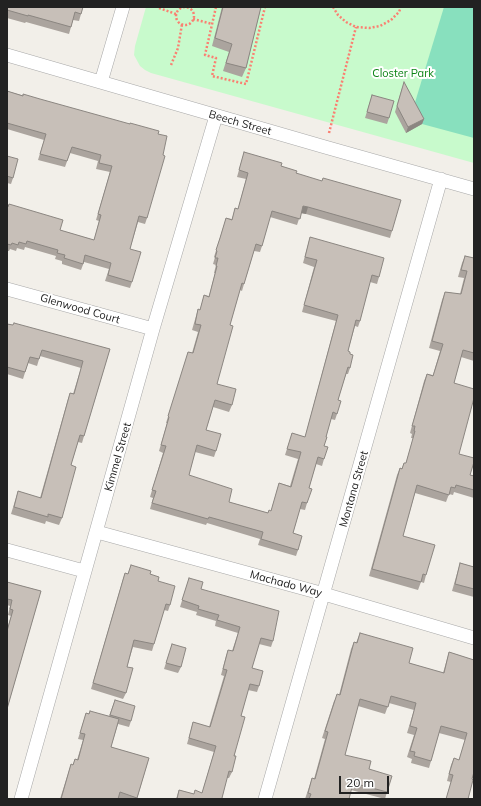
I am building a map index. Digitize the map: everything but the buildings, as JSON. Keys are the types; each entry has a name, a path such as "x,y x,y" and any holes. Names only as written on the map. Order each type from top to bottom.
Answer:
{"street":[{"path":"101,82 123,7"},
{"name":"Beech Street","path":"7,56 474,189"},
{"name":"Kimmel Street","path":"21,799 84,571 216,116"},
{"name":"Montana Street","path":"265,799 441,179"},
{"name":"Glenwood Court","path":"7,289 153,330"},
{"name":"Machado Way","path":"96,532 324,594 474,638"},
{"path":"7,550 84,571"}],"path":[{"path":"188,7 192,11 194,17 189,24 182,24 177,20 176,14 179,9 188,7"},
{"path":"216,7 205,55 216,58 212,76 246,84 265,7"},
{"path":"333,7 338,15 346,22 356,27 368,28 380,26 391,20 399,12 401,7"},
{"path":"159,8 176,14"},
{"path":"193,19 212,24"},
{"path":"171,65 178,48 182,24"},
{"path":"325,147 356,27"}],"green space":[{"name":"Closter Park","path":"146,7 474,7 474,163 151,73 140,66 134,55 135,46"},
{"path":"444,7 474,7 474,138 422,124 413,109"}]}
